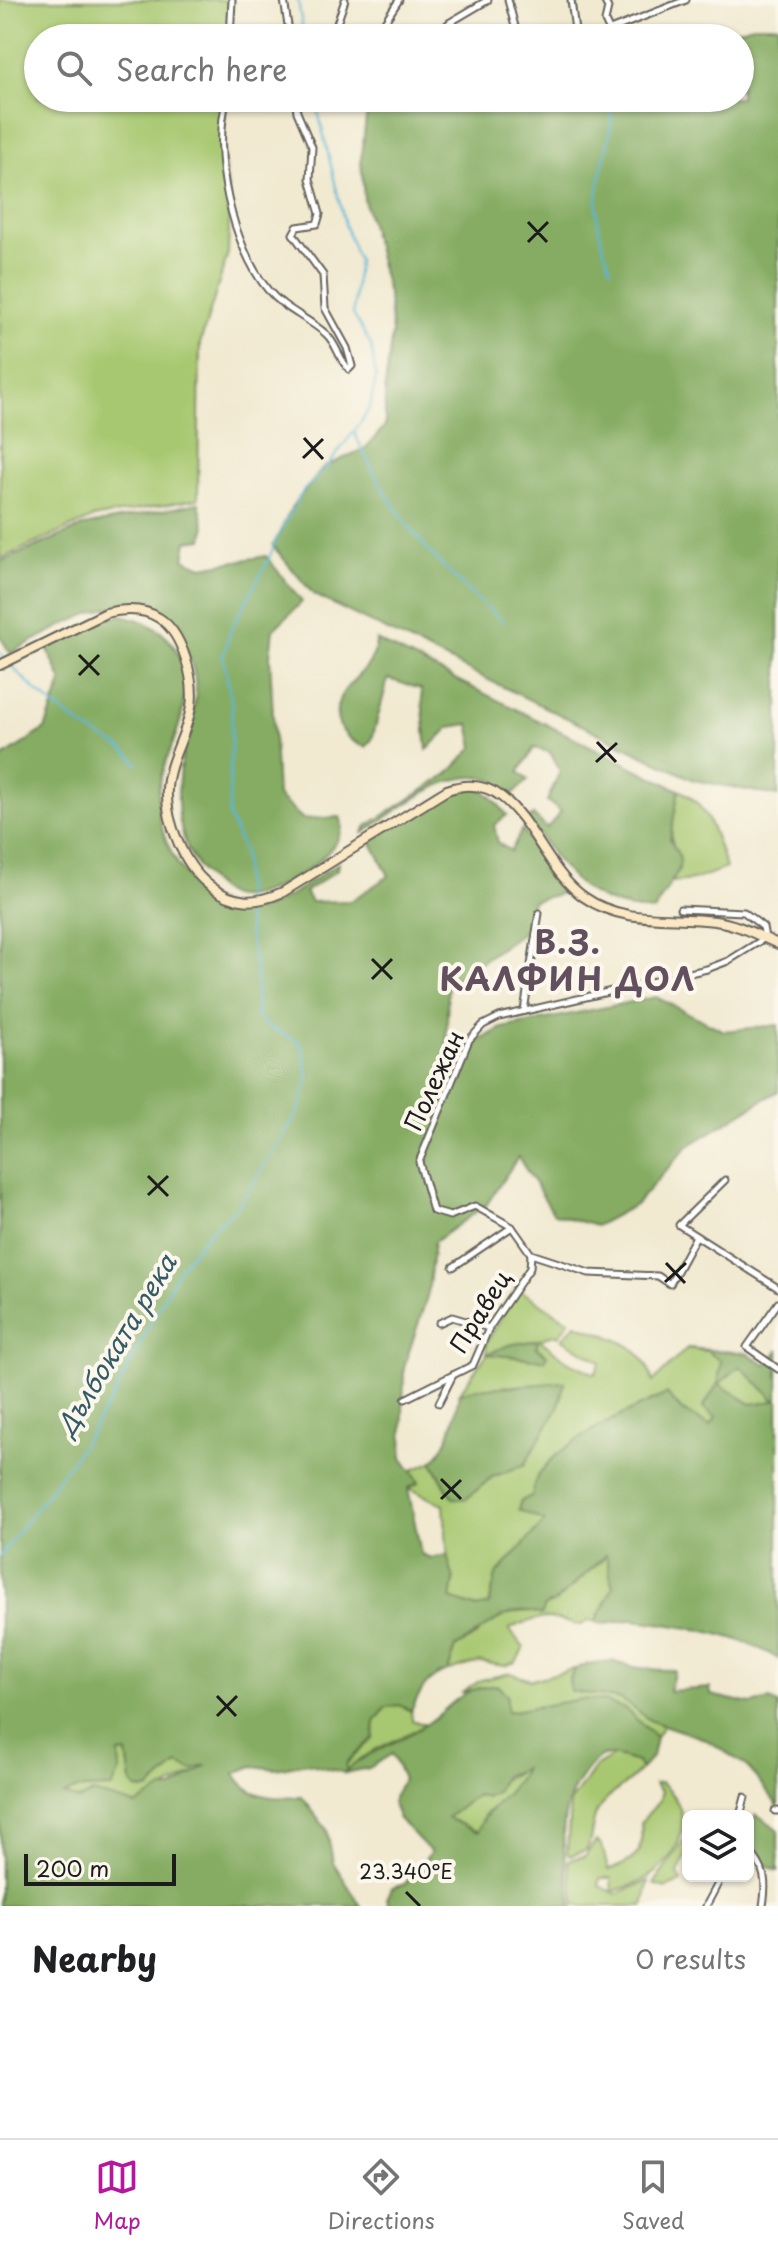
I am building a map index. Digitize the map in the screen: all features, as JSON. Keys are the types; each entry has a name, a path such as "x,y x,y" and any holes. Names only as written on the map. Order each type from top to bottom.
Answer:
{"street":[{"path":"231,24 232,0"},
{"path":"284,0 288,24"},
{"path":"337,24 345,0"},
{"path":"383,24 399,0"},
{"path":"448,24 488,0"},
{"path":"508,0 514,24"},
{"path":"571,0 574,24"},
{"path":"604,0 608,8 607,24"},
{"path":"625,24 686,0"},
{"path":"223,112 222,149 230,204 242,244 267,289 292,313 329,336 349,369 352,366 347,348 325,308 323,275 293,234 297,227 320,221 310,179 312,147 297,112"},
{"path":"1,665 106,613 123,609 145,612 166,624 178,642 192,688 191,707 167,787 172,824 190,863 205,883 237,901 251,902 283,892 447,790 478,784 503,795 554,867 583,897 607,911 644,919 730,924 778,944"},
{"path":"680,909 744,912 763,927 765,938"},
{"path":"524,1011 539,913"},
{"name":"Полежан","path":"512,1227 475,1206 450,1216 433,1211 419,1162 469,1040 483,1025 499,1017 707,969 728,961 765,938"},
{"path":"725,1180 679,1222 695,1238 742,1263 778,1288"},
{"path":"453,1267 512,1227 531,1254 589,1273 658,1276 670,1284 695,1238"},
{"name":"Правец","path":"405,1399 473,1365 489,1328 530,1268 531,1254"},
{"path":"778,1303 747,1347 778,1369"},
{"path":"439,1323 452,1317 489,1328"},
{"path":"439,1403 454,1375"},
{"path":"742,1810 745,1797"},
{"path":"754,1856 768,1884 763,1906"},
{"path":"706,1906 719,1882"}],"green space":[{"path":"0,0 232,0 231,24 24,24 24,112 226,112 222,149 230,204 228,253 200,344 198,499 92,518 0,559"},
{"path":"754,25 778,25 778,796 694,780 314,595 273,546 293,505 324,467 366,448 385,426 385,387 392,333 388,294 364,199 361,160 367,112 754,112"},
{"path":"199,503 205,528 203,539 187,541 184,559 202,567 266,556 302,602 273,630 270,656 277,796 303,819 340,817 341,830 334,845 321,859 283,884 245,897 231,896 213,884 199,868 183,837 178,785 196,685 189,656 169,617 150,606 131,604 110,608 88,614 10,653 0,636 0,562 84,526"},
{"path":"121,615 139,620 165,636 180,659 183,708 161,777 158,802 161,822 177,862 190,880 224,906 244,910 274,905 338,863 337,870 305,892 311,902 350,901 389,876 371,841 435,801 462,789 483,791 507,815 494,825 498,843 511,851 522,829 563,893 532,901 523,932 448,985 446,1059 502,1028 656,997 724,1031 778,1025 778,1091 688,1146 635,1205 596,1226 554,1214 518,1157 487,1204 434,1242 428,1294 404,1367 402,1458 419,1482 408,1488 421,1554 431,1558 447,1555 454,1580 451,1599 477,1608 489,1605 496,1575 545,1521 519,1510 520,1502 533,1495 536,1479 565,1449 609,1421 667,1394 682,1411 711,1426 716,1417 703,1408 718,1383 721,1361 707,1351 687,1348 747,1353 766,1365 778,1351 778,1659 746,1643 709,1632 633,1620 605,1624 596,1622 613,1587 606,1555 557,1601 545,1606 542,1615 517,1612 507,1615 456,1647 448,1671 434,1677 425,1686 411,1711 399,1705 386,1707 375,1722 373,1738 347,1762 346,1771 433,1720 462,1696 497,1685 507,1695 507,1712 582,1699 604,1701 625,1709 656,1737 652,1757 641,1769 637,1762 618,1756 599,1758 572,1793 563,1838 571,1902 575,1906 389,1906 387,1898 392,1888 405,1884 431,1852 399,1819 392,1802 403,1779 392,1754 369,1768 345,1773 307,1763 276,1769 253,1766 235,1773 240,1782 255,1793 283,1798 302,1797 327,1830 333,1862 361,1906 0,1906 0,759 45,729 62,682 46,645 99,620","holes":["740,1366 776,1401 751,1404 719,1384","127,1753 131,1781 137,1789 148,1790 178,1764 192,1770 207,1765 173,1789 163,1789 136,1805 93,1793 79,1800 64,1795 77,1789 112,1788 120,1771 119,1754","524,1768 513,1787 487,1814 478,1832 447,1818 477,1795 486,1797 496,1792 504,1776"]},
{"path":"376,640 679,790 670,839 680,858 679,869 654,911 610,903 579,884 553,856 528,819 533,815 547,828 561,812 547,801 560,771 550,752 534,748 519,772 528,780 511,796 492,780 475,777 458,779 424,793 362,834 367,826 448,774 474,747 469,724 450,727 427,750 421,689 388,679 372,739 366,747 346,735 338,722 337,706 344,690 372,659"},
{"path":"679,790 697,803 704,813 726,868 694,880 672,882 679,869 672,830"},
{"path":"518,1289 569,1321 559,1336 553,1334 540,1340 567,1361 595,1374 601,1362 562,1339 576,1324 633,1349 642,1358 653,1382 687,1348 707,1351 721,1360 719,1382 740,1365 777,1401 751,1404 740,1397 711,1426 682,1411 667,1394 587,1433 551,1461 539,1477 533,1495 520,1502 519,1510 546,1521 496,1575 489,1605 478,1608 451,1599 454,1580 448,1563 444,1505 408,1488 419,1482 412,1470 432,1462 447,1490 466,1499 492,1477 524,1465 558,1408 565,1382 459,1393 487,1354 486,1343","holes":["538,1340 536,1346 544,1360 489,1354 509,1345"]},
{"path":"539,1340 536,1347 547,1355 544,1360 487,1354 509,1345"},
{"path":"565,1382 558,1408 524,1465 492,1477 466,1499 453,1498 432,1462 451,1430 459,1393"},
{"path":"607,1555 613,1587 596,1622 590,1620 582,1625 552,1619 529,1621 509,1629 524,1648 516,1662 504,1666 480,1662 448,1671 456,1647 476,1636 485,1625 499,1617 557,1601"},
{"path":"612,1661 675,1671 669,1691 710,1688 711,1695 751,1704 770,1700 778,1704 778,1806 747,1766 705,1739 651,1721 621,1699 570,1691 570,1681 576,1669"},
{"path":"574,1669 569,1681 621,1699 663,1726 656,1737 625,1709 582,1699 507,1712 483,1687 461,1693 481,1680 510,1673 531,1680"},
{"path":"399,1705 411,1711 412,1720 426,1725 374,1750 345,1773 347,1763 373,1738 375,1722 386,1707"},
{"path":"127,1753 131,1781 137,1789 148,1790 178,1764 211,1763 136,1805 93,1793 79,1800 63,1795 77,1789 112,1788 119,1754"},
{"path":"615,1755 637,1762 641,1769 600,1807 594,1818 587,1850 570,1856 567,1853 570,1803 595,1767"},
{"path":"524,1768 514,1790 484,1815 478,1832 447,1818 463,1802"},
{"path":"660,1783 675,1799 682,1815 681,1833 675,1849 649,1877 631,1886 612,1890 611,1878 600,1878 599,1885 616,1894 649,1881 643,1906 581,1906 574,1901 568,1860 585,1856 596,1841 602,1845 608,1870 633,1858 640,1847 641,1822 660,1800 661,1792 654,1784"},
{"path":"756,1814 778,1829 778,1871 764,1865 754,1851"},
{"path":"682,1843 682,1864 678,1873 681,1882 665,1888 654,1884"}],"waterway":[{"name":"Дълбоката река","path":"298,0 302,24"},
{"path":"575,15 580,0"},
{"name":"Дълбоката река","path":"245,899 244,852 229,817 232,704 223,657 231,629 268,561 279,533 303,491 326,468 361,422 370,407 376,377 371,345 353,314 358,260 345,225 318,112"},
{"path":"611,269 601,240 597,210 612,112"},
{"path":"355,434 384,490 418,537 457,580 504,622"},
{"path":"0,653 6,660"},
{"path":"11,665 56,707 121,748 138,764"},
{"name":"Дълбоката река","path":"0,1556 73,1459 112,1399 180,1267 212,1229 237,1208 299,1111 308,1077 301,1043 265,1025 257,1016 256,973 245,905"}],"district":[{"name":"В.З. КАЛФИН ДОЛ","path":"568,962"}]}
